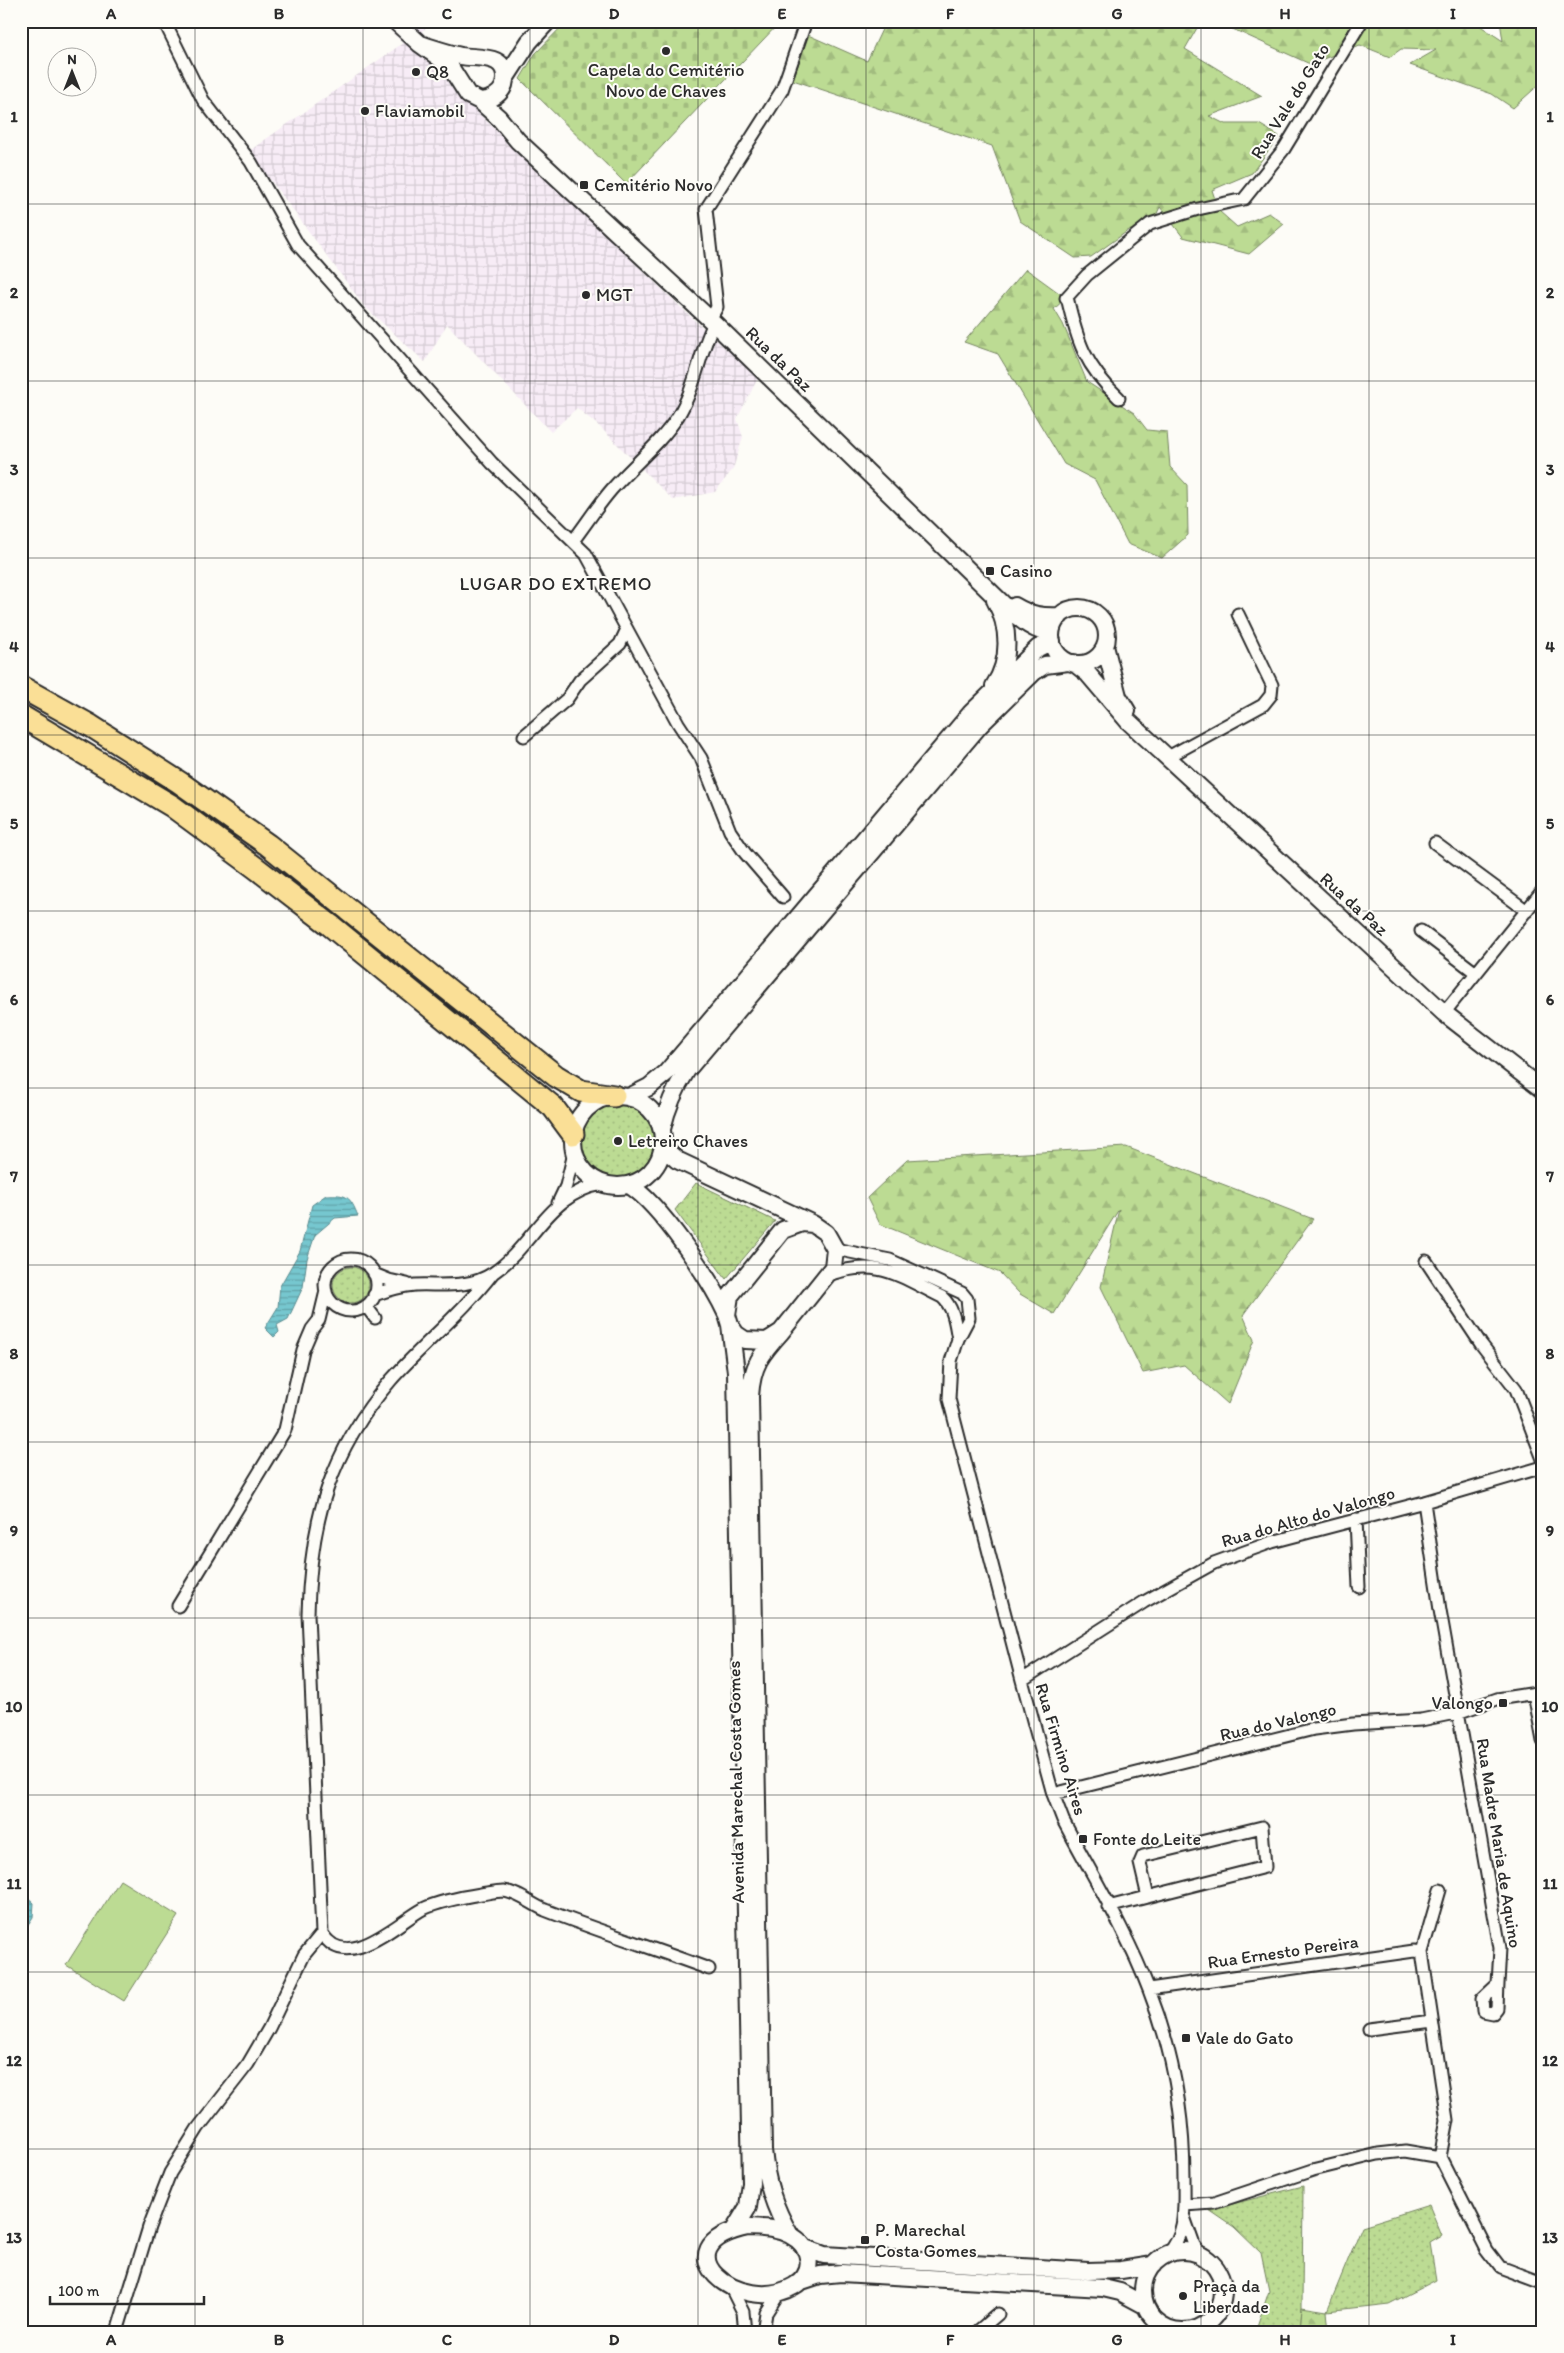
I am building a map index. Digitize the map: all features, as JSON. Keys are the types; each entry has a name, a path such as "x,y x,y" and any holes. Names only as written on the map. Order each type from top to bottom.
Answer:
{"highway":[{"path":"21,687 91,726 139,756 268,845 556,1076 581,1091 622,1096"},
{"path":"21,716 172,806 330,924 545,1100 573,1144"}],"street":[{"path":"164,21 204,100 251,162 298,245 492,463 586,554 678,723 701,758 730,831 745,853 783,898"},
{"path":"395,21 420,44 449,65 468,95 493,111 518,141 537,159"},
{"path":"480,101 488,100 503,85 529,42 548,21"},
{"path":"573,541 611,490 666,434 680,414 689,394 717,308 706,209 782,90 806,21"},
{"name":"Rua Vale do Gato","path":"1119,398 1091,368 1073,326 1067,297 1087,275 1150,224 1198,209 1244,199 1284,149 1362,21"},
{"path":"461,83 464,67 484,58 509,53 529,42"},
{"path":"420,44 462,56 484,58 502,66 506,113 537,159"},
{"name":"Rua da Paz","path":"537,159 712,322 990,592"},
{"path":"990,592 1028,614 1044,617 1060,616 1074,609 1089,610 1096,614 1105,627 1105,646 1118,696 1146,737"},
{"path":"990,592 1023,622 1052,637"},
{"path":"985,700 1000,676 1007,642 1002,613 990,592"},
{"path":"1168,757 1263,705 1271,695 1272,685 1238,614"},
{"path":"556,1207 566,1186 579,1118 590,1104 649,1087 666,1073 985,700 1038,648 1052,637 1060,616"},
{"path":"524,736 567,699 580,680 620,644 627,629"},
{"path":"1052,637 1055,650 1088,674 1128,721 1146,737"},
{"path":"709,1969 543,1909 516,1894 503,1891 452,1900 423,1909 394,1930 364,1946 336,1948 327,1942 322,1934 308,1614 309,1574 314,1535 323,1500 337,1462 362,1420 391,1380 476,1294 493,1273 526,1241 556,1207 575,1191 603,1184 629,1185 648,1175 656,1166 662,1153 662,1135 666,1110 687,1070 980,725 1034,672 1045,665 1093,660 1105,646"},
{"name":"Rua da Paz","path":"1146,737 1444,1013 1543,1090"},
{"path":"1435,843 1526,911"},
{"path":"1444,1013 1543,890"},
{"path":"1421,931 1476,973"},
{"path":"622,1096 646,1105 655,1115 668,1152 677,1160 813,1224 826,1232 835,1249"},
{"path":"573,1144 583,1171 603,1184"},
{"path":"629,1185 649,1200 699,1267 717,1294 736,1334 745,1340 756,1342 772,1339 781,1332"},
{"path":"728,1320 730,1296 783,1230 802,1223 813,1224"},
{"name":"Avenida Marechal Costa Gomes","path":"790,2235 773,2203 767,2182 763,2150 750,1396 754,1368 760,1356 826,1276 832,1267 835,1249"},
{"name":"Rua Firmino Aires","path":"835,1249 890,1260 962,1293 966,1299 969,1318 958,1339 951,1361 949,1399 1052,1794 1063,1820 1149,1989 1163,2029 1176,2080 1184,2143 1184,2210"},
{"path":"178,1606 285,1430 303,1350 312,1329 319,1320 328,1274 339,1262 353,1259 362,1262 374,1274 389,1280 413,1285 454,1285 473,1282 493,1273"},
{"path":"1426,1261 1481,1344 1516,1389 1543,1459"},
{"path":"826,1276 855,1267 880,1268 942,1297 950,1308 958,1339"},
{"path":"319,1320 332,1314 366,1306 374,1295 376,1286 374,1274"},
{"path":"374,1295 413,1285"},
{"path":"326,1291 335,1305 348,1311"},
{"path":"366,1306 375,1318"},
{"name":"Avenida Marechal Costa Gomes","path":"728,1320 736,1372 751,2183 748,2207 734,2230"},
{"name":"Rua do Alto do Valongo","path":"1022,1680 1144,1602 1214,1563 1272,1542 1356,1518 1424,1502 1543,1467"},
{"name":"Rua Madre Maria de Aquino","path":"1424,1502 1440,1610 1460,1712 1500,1948 1498,1984"},
{"path":"1356,1518 1359,1587"},
{"path":"1539,1692 1543,1741"},
{"name":"Rua do Valongo","path":"1052,1794 1314,1729 1353,1724 1420,1720 1460,1712 1497,1699 1539,1692"},
{"path":"1108,1907 1148,1897 1265,1867 1262,1828 1143,1856 1140,1863 1148,1897"},
{"path":"1440,1890 1422,1952 1446,2120 1440,2156 1487,2250 1500,2267 1543,2283"},
{"path":"117,2332 150,2227 170,2173 198,2128 248,2064 269,2028 304,1955 322,1934"},
{"name":"Rua Ernesto Pereira","path":"1149,1989 1422,1952"},
{"path":"1369,2029 1432,2021"},
{"path":"1184,2210 1214,2203 1313,2170 1378,2154 1405,2152 1440,2156"},
{"path":"1184,2210 1194,2245 1203,2257 1213,2265 1223,2287 1218,2311 1210,2320 1199,2330 1178,2331 1159,2327 1146,2306 1143,2284 1153,2265 1176,2245 1180,2236 1184,2210"},
{"path":"1146,2306 1120,2292 1104,2288 840,2273 820,2275 780,2291 762,2294 745,2292 730,2286 711,2271 707,2256 713,2242 734,2230 761,2228 790,2235 805,2248 824,2255 1088,2271 1121,2270 1153,2265"},
{"path":"802,2281 810,2266 805,2248"},
{"path":"1167,2254 1186,2252 1203,2257"},
{"path":"730,2286 743,2312 745,2332"},
{"path":"763,2332 766,2313 780,2291"},
{"path":"977,2332 998,2314"}],"shaded area":[{"path":"381,21 436,21 422,31 450,86 693,319 758,378 737,419 743,437 733,469 715,492 673,500 600,427 577,408 551,432 447,324 425,362 365,307 249,151 403,43"}],"green space":[{"path":"567,21 781,21 626,184 520,79 535,54"},
{"path":"886,21 1201,21 1185,49 1262,96 1209,116 1225,124 1259,124 1279,136 1252,173 1212,190 1219,211 1237,227 1269,213 1284,224 1249,254 1183,237 1160,207 1149,230 1129,230 1091,257 1075,258 1020,221 992,146 793,80 808,35 867,61"},
{"path":"1215,21 1473,21 1503,41 1500,21 1543,21 1543,81 1513,108 1492,94 1410,65 1436,50 1401,49 1390,57 1360,45 1310,64"},
{"path":"1026,269 1066,298 1054,309 1063,324 1087,382 1134,413 1147,430 1167,432 1170,467 1187,485 1188,535 1162,558 1128,544 1095,480 1064,464 998,354 964,342"},
{"path":"625,1105 644,1115 652,1127 654,1141 652,1155 644,1167 632,1175 611,1177 592,1167 584,1155 582,1134 592,1115 604,1107"},
{"path":"1126,1147 1313,1219 1243,1315 1254,1340 1228,1404 1184,1365 1143,1373 1101,1287 1119,1209 1054,1314 1020,1294 1000,1273 880,1224 867,1198 907,1160"},
{"path":"696,1183 775,1221 726,1279 675,1210"},
{"path":"351,1267 358,1268 364,1272 368,1278 368,1292 364,1298 358,1302 351,1303 344,1302 338,1298 334,1292 333,1285 334,1278 338,1272 344,1268"},
{"path":"120,1880 178,1916 124,2001 66,1965"},
{"path":"1303,2186 1300,2332 1255,2332 1269,2291 1261,2253 1234,2227 1209,2210"},
{"path":"1429,2205 1442,2236 1430,2243 1436,2280 1389,2304 1327,2311 1362,2226"},
{"path":"1302,2307 1327,2311 1329,2332 1300,2332"}],"water":[{"path":"326,1195 339,1195 347,1198 353,1204 358,1216 335,1218 315,1235 307,1259 303,1287 288,1319 277,1325 279,1332 274,1337 265,1328 278,1307 280,1286 300,1251 312,1205"},
{"path":"21,1891 34,1903 33,1917 21,1935"}],"place":[{"name":"Capela do Cemitério Novo de Chaves","path":"666,51"},
{"name":"Q8","path":"416,72"},
{"name":"Flaviamobil","path":"365,111"},
{"name":"Cemitério Novo","path":"584,185"},
{"name":"MGT","path":"586,295"},
{"name":"Casino","path":"990,571"},
{"name":"Letreiro Chaves","path":"618,1141"},
{"name":"Valongo","path":"1503,1703"},
{"name":"Fonte do Leite","path":"1083,1839"},
{"name":"Vale do Gato","path":"1186,2038"},
{"name":"P. Marechal Costa Gomes","path":"865,2240"},
{"name":"Praça da Liberdade","path":"1183,2296"}],"district":[{"name":"LUGAR DO EXTREMO","path":"556,583"}]}
